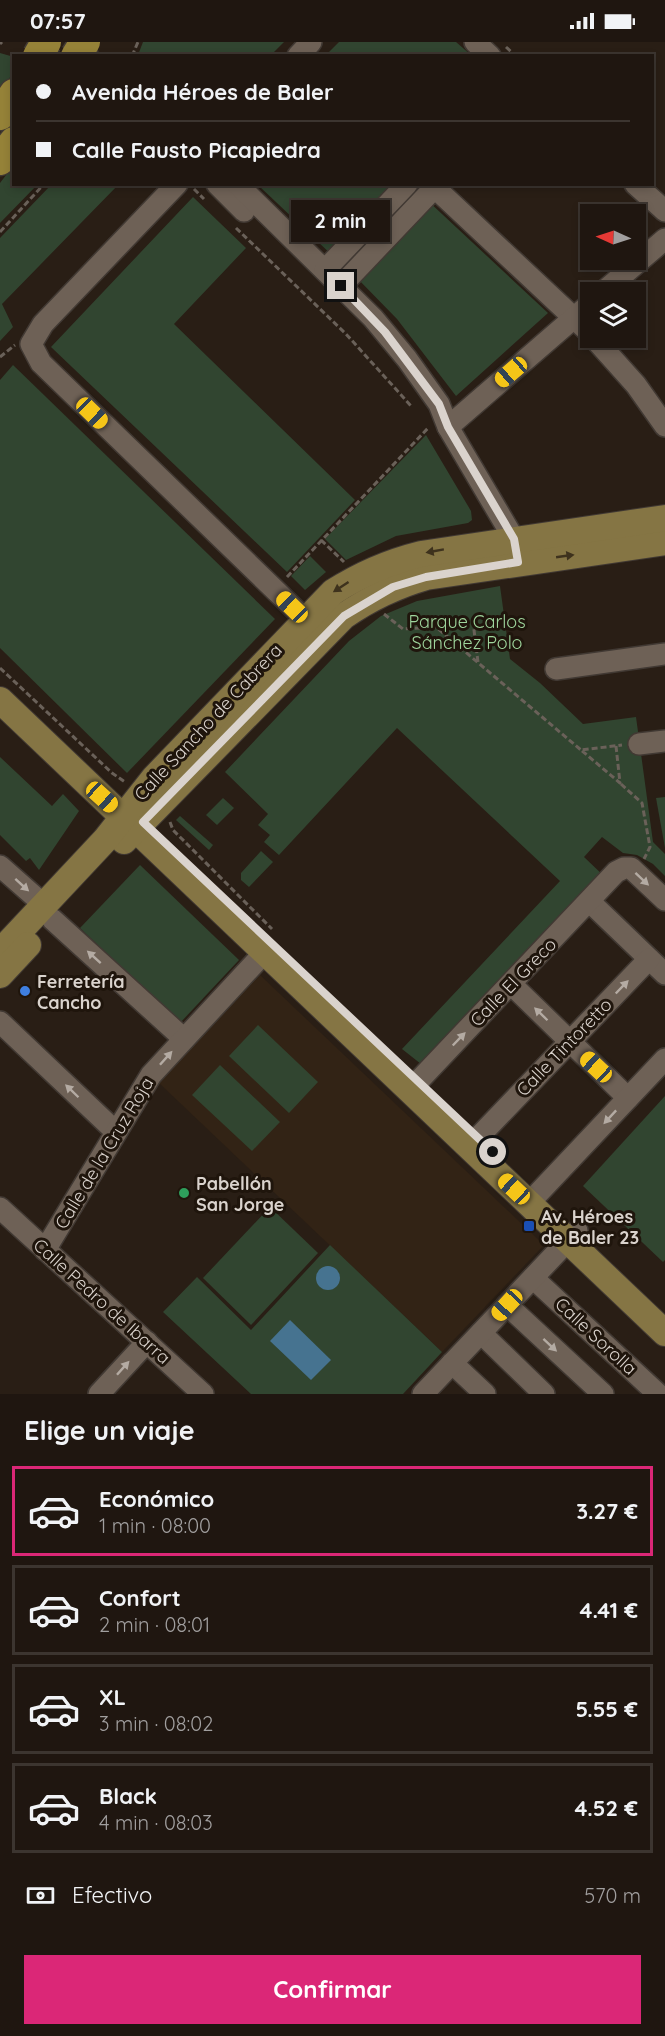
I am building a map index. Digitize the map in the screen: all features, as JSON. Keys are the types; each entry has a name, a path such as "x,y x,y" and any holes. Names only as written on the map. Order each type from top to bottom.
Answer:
{"highway":[{"path":"0,115 12,97"},
{"path":"0,160 12,145"}],"main road":[{"name":"Calle Sancho de Cabrera","path":"132,819 344,616 363,588 393,561 481,544 516,551 544,535 665,518"},
{"name":"Calle Sancho de Cabrera","path":"132,819 154,778 333,592 393,587 516,551 665,542"},
{"path":"0,686 264,953 476,1140 573,1236 665,1333"},
{"path":"0,700 132,819 414,1086"},
{"path":"0,975 105,840 132,819"},
{"path":"0,952 47,912"},
{"path":"573,1236 665,1314"}],"street":[{"path":"67,42 79,54"},
{"path":"86,42 98,54"},
{"path":"300,54 311,42"},
{"path":"475,42 488,54"},
{"path":"239,186 373,318 407,359 439,404 443,422"},
{"path":"325,270 405,186"},
{"path":"341,286 435,186 580,323"},
{"path":"637,186 665,211"},
{"path":"181,187 43,324 31,344 41,363 305,619"},
{"path":"214,194 362,324 443,422 499,513 516,551"},
{"path":"615,282 665,239"},
{"path":"443,422 580,312"},
{"path":"603,348 636,385 665,426"},
{"path":"499,513 526,530 544,535"},
{"path":"481,544 489,534 499,513"},
{"path":"556,669 665,654"},
{"path":"639,744 665,741"},
{"path":"0,866 184,1039"},
{"path":"627,873 665,900"},
{"name":"Calle El Greco","path":"414,1086 590,902 627,873"},
{"path":"590,902 665,974"},
{"name":"Calle de la Cruz Roja","path":"45,1250 151,1075 264,953"},
{"name":"Calle Tintoretto","path":"476,1140 649,959"},
{"path":"511,984 628,1098"},
{"path":"0,1022 115,1131"},
{"path":"533,1198 665,1059"},
{"name":"Calle Pedro de Ibarra","path":"0,1208 203,1394"},
{"path":"423,1394 573,1236"},
{"name":"Calle Sorolla","path":"533,1278 658,1394"},
{"path":"507,1305 603,1394"},
{"path":"481,1333 544,1394"},
{"path":"99,1394 147,1342"},
{"path":"452,1363 484,1394"}],"path":[{"path":"501,42 514,54"},
{"path":"0,232 42,186"},
{"path":"181,187 214,194"},
{"path":"233,225 346,334 412,407"},
{"path":"280,595 289,574 321,540 443,422"},
{"path":"321,540 403,629 473,622 478,662"},
{"path":"436,627 642,803 650,847 627,873"},
{"path":"0,669 112,773 123,781 131,781"},
{"path":"581,750 639,744"},
{"path":"616,746 621,783"}],"shaded area":[{"path":"260,975 544,1245 442,1352 159,1083"}],"green space":[{"path":"143,42 284,42 272,54 138,54"},
{"path":"339,42 456,42 470,54 327,54"},
{"path":"0,53 12,56 12,74 0,92"},
{"path":"12,167 12,186 36,186 0,223 0,183"},
{"path":"50,186 117,186 2,304 13,327 0,341 0,238"},
{"path":"259,186 402,186 334,257"},
{"path":"193,197 246,248 174,324 355,500 287,572 51,347"},
{"path":"427,200 548,313 456,396 397,319 355,276"},
{"path":"13,365 275,619 127,773 0,648 0,380"},
{"path":"426,435 471,511 472,520 468,523 396,536 346,560 325,539"},
{"path":"310,556 326,572 305,590 291,576"},
{"name":"Parque Carlos Sánchez Polo","path":"500,586 510,659 540,683 583,724 636,717 653,842 665,854 665,876 653,864 637,855 623,853 602,837 584,857 606,878 421,1064 402,1049 560,881 397,728 279,855 264,842 270,835 258,825 268,814 225,772 349,641 381,616 417,601"},
{"path":"0,757 52,806 63,794 79,811 39,870 30,858 26,861 0,835"},
{"path":"665,797 665,848 656,798"},
{"path":"223,798 234,808 217,825 206,815"},
{"path":"180,816 213,845 209,850 176,820"},
{"path":"261,851 273,862 249,887 241,880 241,873"},
{"path":"140,865 239,960 180,1023 80,928"},
{"path":"258,1025 318,1082 289,1113 229,1056"},
{"path":"220,1065 280,1122 252,1151 192,1095"},
{"path":"665,1096 665,1260 663,1262 583,1186"},
{"path":"270,1207 318,1253 251,1325 203,1278"},
{"path":"330,1245 442,1352 403,1394 251,1394 163,1312 197,1277 251,1330"}],"water":[{"path":"328,1266 336,1270 340,1278 336,1286 328,1290 320,1286 316,1278 320,1270"},
{"path":"290,1320 331,1360 311,1380 270,1341"}],"place":[{"name":"Ferretería Cancho","path":"25,991"},
{"name":"Pabellón San Jorge","path":"184,1193"},
{"name":"Av. Héroes de Baler 23","path":"529,1226"}],"route":[{"path":"341,286 385,332 439,404 448,427 514,539 518,562 426,577 393,587 369,599 344,616 143,822 493,1152"}]}
